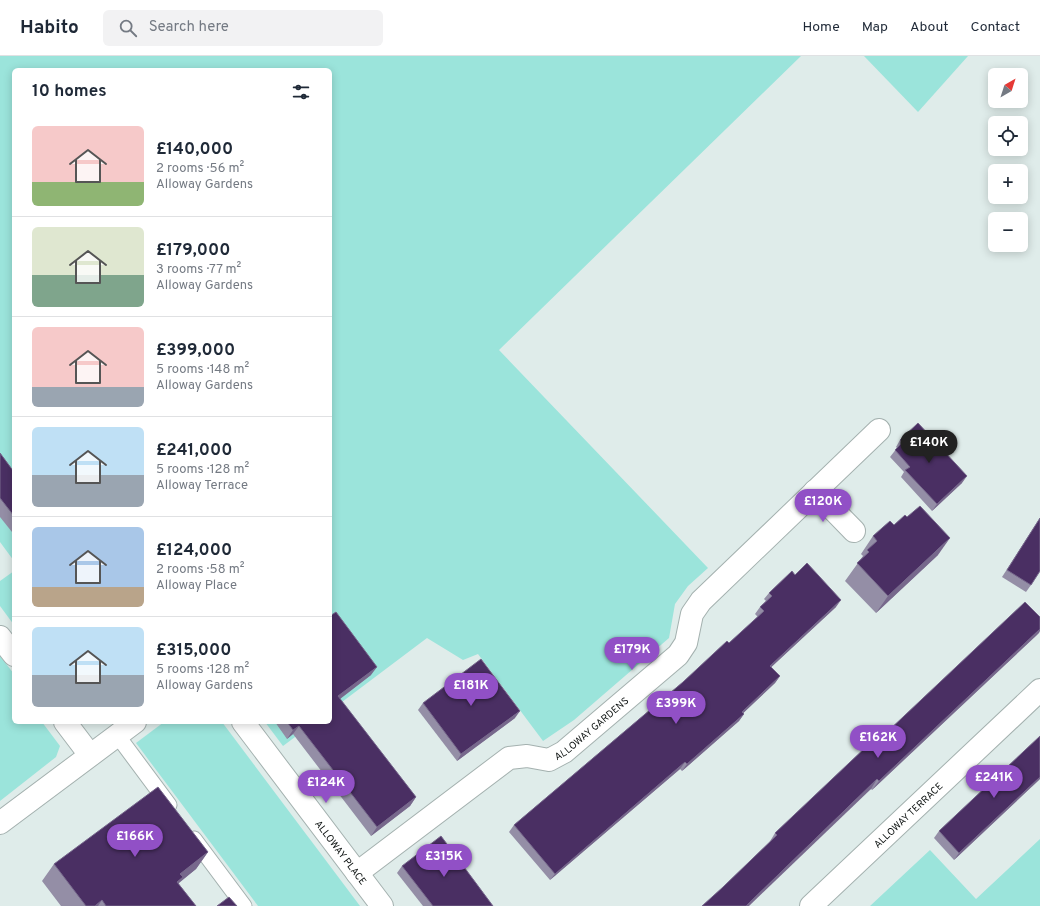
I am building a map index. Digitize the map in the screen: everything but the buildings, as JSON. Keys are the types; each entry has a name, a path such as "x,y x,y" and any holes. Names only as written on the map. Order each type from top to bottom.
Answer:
{"street":[{"name":"ALLOWAY GARDENS","path":"357,874 509,758 527,756 548,760 564,752 678,655 686,643 692,614 701,601 879,430"},
{"path":"815,491 854,531"},
{"path":"0,637 12,653"},
{"name":"ALLOWAY TERRACE","path":"811,906 1040,690"},
{"path":"67,724 90,755"},
{"path":"0,823 132,724"},
{"name":"ALLOWAY PLACE","path":"244,724 382,906"}],"lane":[{"path":"117,735 178,817"},
{"path":"187,830 244,906"}],"shaded area":[{"path":"0,56 801,56 499,350 708,568 688,586 675,604 669,638 574,720 543,741 478,654 463,660 427,638 332,709 332,68 12,68 12,558 0,542"},
{"path":"864,56 968,56 918,112"},
{"path":"12,572 12,622 0,606 0,581"},
{"path":"0,656 12,671 12,724 44,724 60,746 56,757 0,801"},
{"path":"161,724 224,724 360,906 258,906 136,743"},
{"path":"266,724 312,724 283,746"},
{"path":"1040,839 1040,906 870,906 930,850 976,899"}]}
